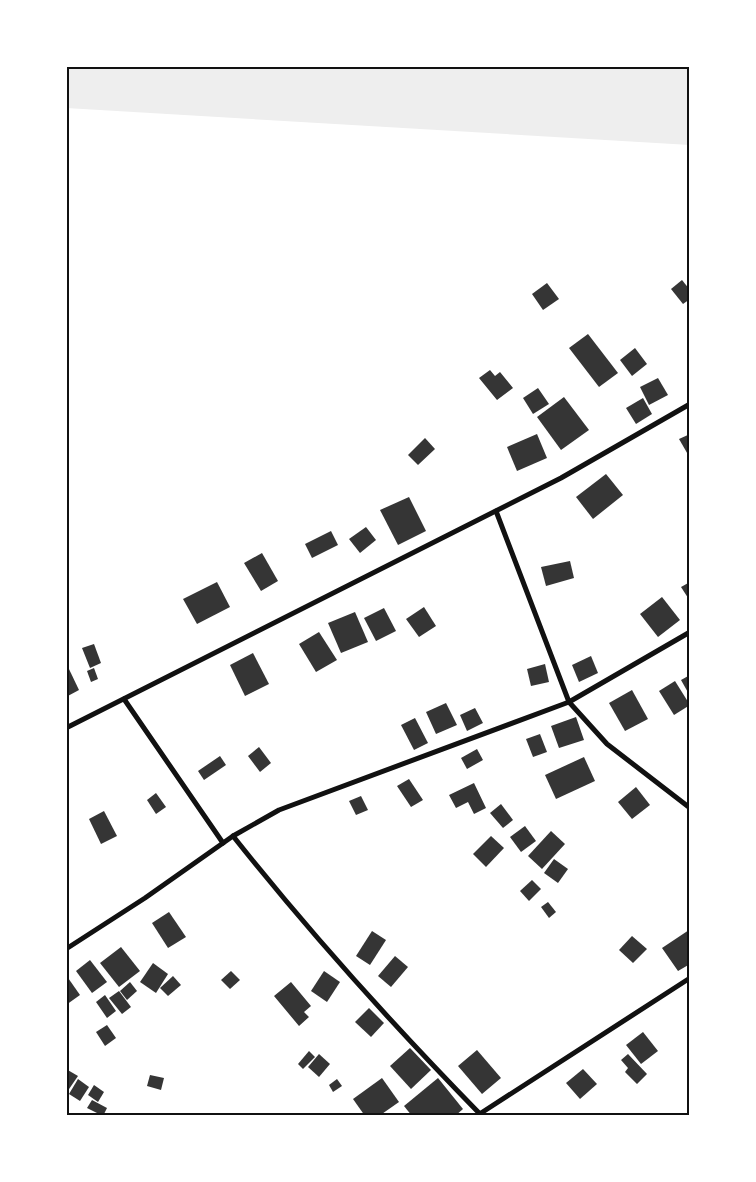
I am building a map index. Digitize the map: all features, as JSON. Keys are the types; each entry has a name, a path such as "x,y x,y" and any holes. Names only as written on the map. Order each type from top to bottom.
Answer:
{"street":[{"path":"66,728 561,478 690,404"},
{"path":"496,511 569,702 607,744 690,808"},
{"path":"66,949 145,898 233,836 279,810 449,745 569,702 690,632"},
{"path":"124,698 223,843"},
{"path":"233,836 332,956 402,1034 479,1115 690,978"}],"shaded area":[{"path":"66,66 690,67 690,145 66,108"}],"building":[{"path":"682,280 690,290 690,299 683,304 671,289"},
{"path":"547,283 559,299 543,310 532,294"},
{"path":"588,334 618,373 599,387 569,348"},
{"path":"635,348 647,364 632,376 620,360"},
{"path":"490,370 495,376 500,372 513,388 497,400 479,378"},
{"path":"658,378 668,395 649,405 640,387"},
{"path":"538,388 549,404 533,414 523,398"},
{"path":"564,397 589,430 561,450 537,417"},
{"path":"643,398 652,414 636,424 626,408"},
{"path":"537,434 547,458 517,471 507,447"},
{"path":"690,434 690,458 679,439"},
{"path":"425,438 435,449 418,465 408,455"},
{"path":"606,474 623,495 593,519 576,497"},
{"path":"409,497 426,531 398,545 380,510"},
{"path":"366,527 376,540 360,553 349,539"},
{"path":"331,531 338,545 312,558 305,544"},
{"path":"262,553 278,581 261,591 244,563"},
{"path":"570,561 574,578 546,586 541,567"},
{"path":"217,582 230,607 197,624 183,599"},
{"path":"690,582 690,601 681,587"},
{"path":"662,597 680,620 658,637 640,614"},
{"path":"424,607 436,626 419,637 406,619"},
{"path":"384,608 396,631 376,641 364,618"},
{"path":"355,612 368,642 341,653 328,623"},
{"path":"319,632 337,660 316,672 299,644"},
{"path":"94,644 101,663 90,668 82,648"},
{"path":"253,653 269,684 245,696 230,665"},
{"path":"591,656 598,673 579,682 572,665"},
{"path":"545,664 549,682 531,686 527,669"},
{"path":"66,667 68,667 79,690 66,697"},
{"path":"94,668 98,679 91,682 87,671"},
{"path":"690,675 690,696 681,680"},
{"path":"675,681 690,705 674,715 659,691"},
{"path":"632,690 648,719 625,731 609,703"},
{"path":"446,703 457,725 436,734 426,712"},
{"path":"475,708 483,723 467,731 460,715"},
{"path":"576,717 584,740 559,748 551,726"},
{"path":"415,718 428,743 414,750 401,725"},
{"path":"540,734 547,752 533,757 526,739"},
{"path":"259,747 271,763 260,772 248,756"},
{"path":"477,749 483,760 467,769 461,758"},
{"path":"220,756 226,765 204,780 198,771"},
{"path":"584,757 595,781 556,799 545,775"},
{"path":"409,779 423,800 411,807 397,786"},
{"path":"474,783 486,808 474,814 468,802 456,808 449,795"},
{"path":"636,787 650,805 632,819 618,802"},
{"path":"156,793 166,807 156,814 147,800"},
{"path":"361,796 368,810 356,815 349,801"},
{"path":"501,804 513,820 503,828 490,813"},
{"path":"104,811 117,836 101,844 89,819"},
{"path":"525,826 536,841 521,852 510,837"},
{"path":"551,831 565,844 542,869 528,856"},
{"path":"491,836 504,848 486,867 473,854"},
{"path":"554,859 568,869 558,883 544,873"},
{"path":"532,880 541,889 529,901 520,891"},
{"path":"548,902 556,912 549,918 541,907"},
{"path":"169,912 186,937 168,948 152,923"},
{"path":"689,930 690,945 687,947 690,951 690,964 678,971 662,948"},
{"path":"372,931 386,940 370,965 356,956"},
{"path":"632,936 647,949 633,963 619,950"},
{"path":"121,947 140,971 119,987 100,963"},
{"path":"395,956 408,967 391,987 378,976"},
{"path":"90,960 107,982 92,993 76,971"},
{"path":"153,963 168,974 156,993 140,982"},
{"path":"231,971 240,980 230,989 221,980"},
{"path":"324,971 340,982 327,1002 311,991"},
{"path":"66,975 80,995 66,1005"},
{"path":"173,976 181,985 168,996 160,988"},
{"path":"130,982 137,991 127,1000 120,991"},
{"path":"291,982 311,1006 304,1012 309,1017 299,1026 274,996"},
{"path":"119,991 131,1007 122,1014 109,998"},
{"path":"105,995 116,1011 107,1018 96,1002"},
{"path":"369,1008 384,1023 371,1037 355,1022"},
{"path":"107,1025 116,1038 105,1046 96,1032"},
{"path":"643,1032 658,1051 641,1064 626,1045"},
{"path":"410,1048 431,1070 411,1089 390,1066"},
{"path":"477,1050 501,1078 482,1094 458,1066"},
{"path":"309,1051 315,1057 303,1069 298,1064"},
{"path":"319,1054 330,1064 319,1077 308,1067"},
{"path":"628,1054 647,1074 637,1084 625,1072 628,1068 621,1060"},
{"path":"66,1069 78,1076 67,1092 66,1091"},
{"path":"583,1069 597,1084 580,1099 566,1083"},
{"path":"150,1075 164,1078 161,1090 147,1086"},
{"path":"382,1078 399,1102 379,1116 365,1116 353,1099"},
{"path":"438,1078 463,1109 455,1116 412,1116 404,1106"},
{"path":"78,1079 89,1087 80,1101 69,1094"},
{"path":"337,1079 342,1086 333,1092 329,1085"},
{"path":"94,1085 104,1092 98,1102 88,1095"},
{"path":"92,1100 107,1108 103,1116 87,1108"}]}
